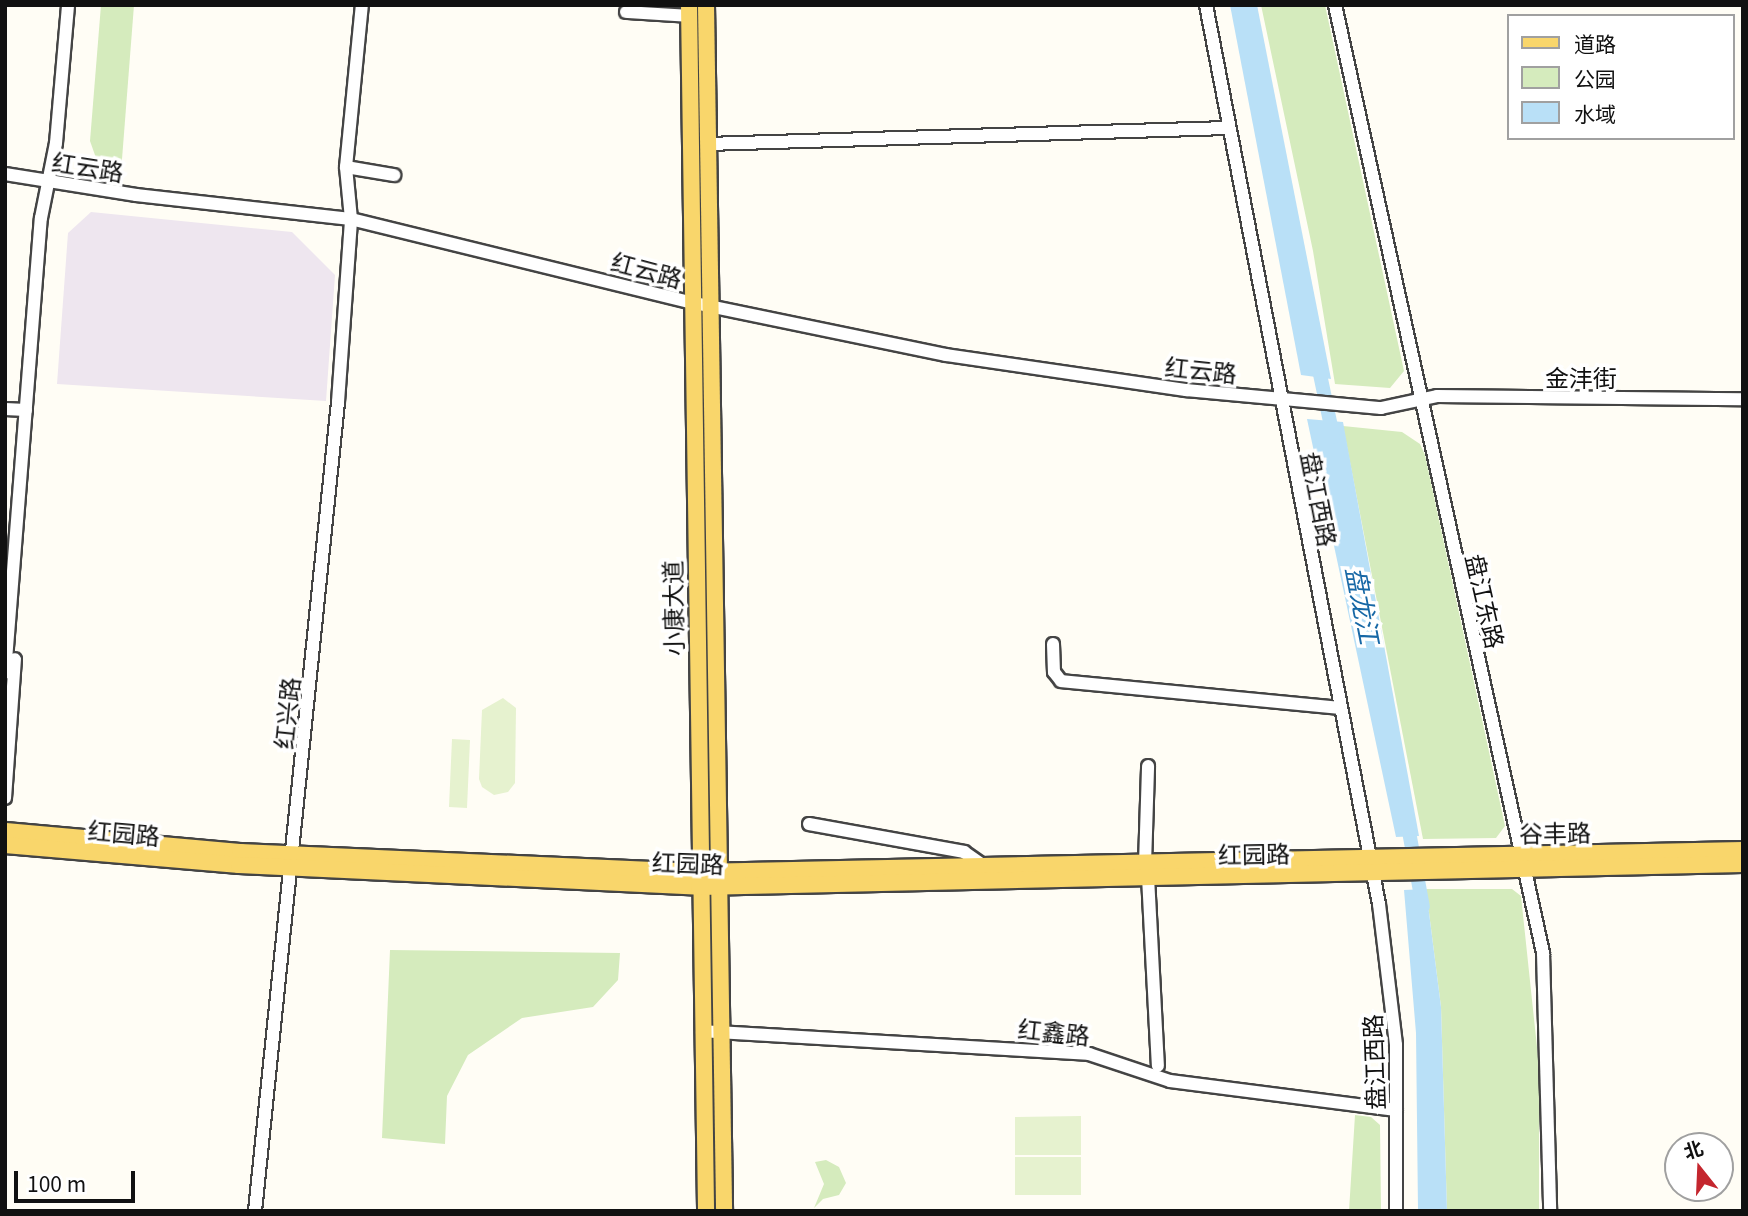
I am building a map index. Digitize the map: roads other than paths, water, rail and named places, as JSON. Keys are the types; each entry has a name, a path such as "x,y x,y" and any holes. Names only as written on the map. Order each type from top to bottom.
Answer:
{"main road":[{"name":"小康大道","path":"706,5 716,879 723,1211"},
{"name":"小康大道","path":"689,11 690,302 706,1211"},
{"name":"红园路","path":"5,831 292,860"},
{"name":"红园路","path":"5,845 699,879 1370,867"},
{"name":"谷丰路","path":"1394,865 1445,874 1523,863 1743,850"},
{"name":"谷丰路","path":"1370,867 1443,856 1523,863 1743,864"},
{"name":"红园路","path":"716,879 984,866 1146,870"}],"street":[{"path":"5,673 26,410 48,181 56,143 68,5"},
{"name":"红兴路","path":"255,1211 338,402 351,219 346,167 362,5"},
{"name":"盘江西路","path":"1206,5 1389,970 1396,1110 1396,1211"},
{"name":"盘江东路","path":"1335,5 1419,401 1523,863 1548,993 1550,1211"},
{"path":"626,12 689,11"},
{"path":"707,144 1229,128"},
{"path":"346,167 394,175"},
{"name":"红云路","path":"5,174 351,219 690,302 946,355 1280,399 1381,408"},
{"path":"5,798 50,219 48,181"},
{"name":"金沣街","path":"1381,408 1437,396 1743,399"},
{"path":"5,409 26,410"},
{"path":"1054,644 1054,673 1061,681 1340,708"},
{"path":"1148,766 1146,870 1158,1066"},
{"path":"808,824 964,852 984,866"},
{"name":"红鑫路","path":"702,1031 1090,1054 1170,1081 1396,1110"}],"water":[{"path":"1230,5 1257,5 1331,379 1301,375"},
{"path":"1307,419 1343,422 1419,836 1396,837"},
{"path":"1426,889 1441,1007 1447,1211 1418,1211 1416,1033 1404,890"}],"waterway":[{"name":"盘龙江","path":"1317,360 1333,436"},
{"name":"盘龙江","path":"1407,821 1423,907"}]}
